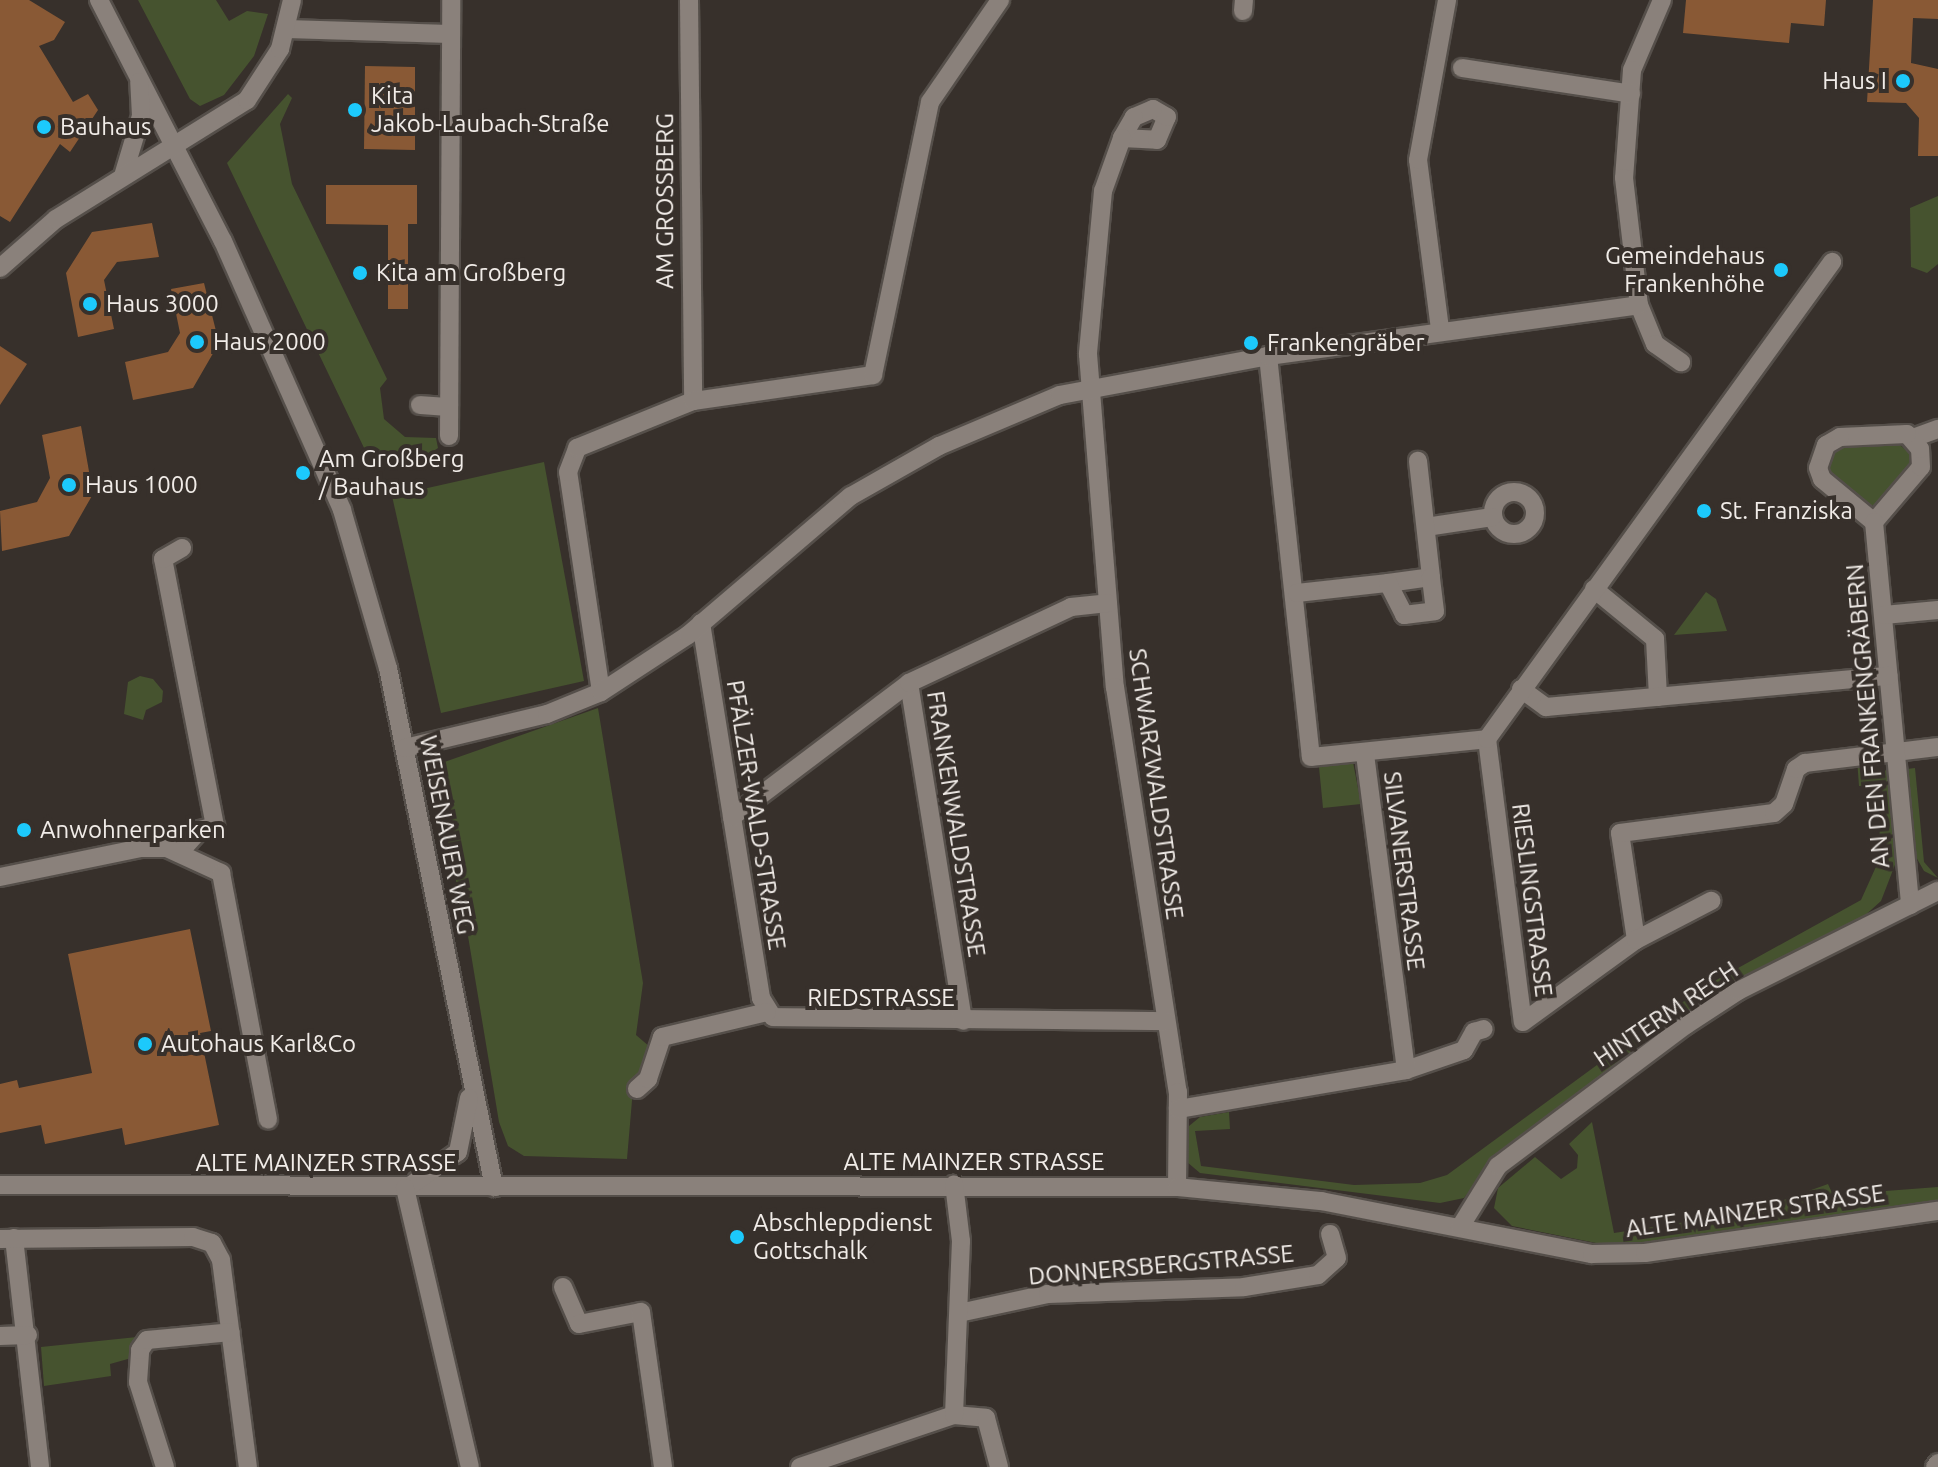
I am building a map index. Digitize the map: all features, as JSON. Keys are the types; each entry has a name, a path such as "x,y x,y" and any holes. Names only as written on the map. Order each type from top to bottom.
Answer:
{"street":[{"name":"WEISENAUER WEG","path":"99,0 175,145 337,497 370,594 405,748 494,1187"},
{"path":"449,436 451,0"},
{"name":"AM GROSSBERG","path":"689,0 693,401"},
{"path":"601,692 568,472 583,443 693,401 873,375 930,102 1000,0"},
{"path":"1440,329 1418,160 1447,0"},
{"path":"1662,0 1632,70 1624,178 1639,305 1655,344 1681,362"},
{"path":"0,268 56,219 247,100 288,29 290,3"},
{"path":"288,29 449,34"},
{"path":"123,176 141,116 137,68"},
{"path":"1462,68 1631,94"},
{"name":"SCHWARZWALDSTRASSE","path":"1122,138 1095,234 1090,387 1108,603 1178,1109 1177,1187"},
{"path":"1365,753 1487,739 1832,262"},
{"path":"405,748 547,714 601,692 701,623 851,496 939,446 1090,387 1440,329 1639,305"},
{"name":"SILVANERSTRASSE","path":"1268,356 1297,593 1293,610 1311,757 1365,753 1406,1070"},
{"path":"420,405 449,407"},
{"path":"1913,438 1921,467 1874,522 1822,479 1819,458 1840,437 1894,431 1913,438 1938,429"},
{"path":"1388,583 1404,615 1435,611 1418,461"},
{"path":"1426,527 1492,517"},
{"name":"AN DEN FRANKENGRÄBERN","path":"1874,522 1910,905"},
{"path":"179,853 200,830 215,826 163,559 182,548"},
{"path":"1297,593 1431,577"},
{"path":"1594,589 1655,639 1658,697"},
{"path":"732,817 909,683 1071,607 1108,603"},
{"path":"1884,615 1938,610"},
{"name":"PFÄLZER-WALD-STRASSE","path":"701,623 767,1012"},
{"path":"1521,689 1546,707 1889,676"},
{"name":"FRANKENWALDSTRASSE","path":"909,683 963,1021"},
{"name":"RIESLINGSTRASSE","path":"1487,739 1523,1022 1636,940 1711,901"},
{"path":"1636,940 1620,833 1774,813 1796,769 1805,763 1938,747"},
{"name":"ALTE MAINZER STRASSE","path":"0,877 141,848 179,853 221,873 268,1120"},
{"name":"HINTERM RECH","path":"1460,1227 1498,1166 1686,1025 1738,991 1938,891"},
{"name":"RIEDSTRASSE","path":"637,1089 648,1079 662,1037 767,1012 789,1022 1166,1021"},
{"path":"1178,1109 1406,1070 1464,1050 1474,1032 1484,1029"},
{"path":"470,1467 405,1188 458,1152 471,1076"},
{"path":"954,1184 959,1313 954,1415"},
{"name":"ALTE MAINZER STRASSE","path":"0,1185 405,1188 954,1184 1177,1187 1293,1197 1592,1254 1645,1253 1938,1211"},
{"name":"DONNERSBERGSTRASSE","path":"959,1313 1048,1294 1244,1287 1318,1275 1337,1258 1330,1234"},
{"path":"40,1467 28,1335 7,1238 193,1237 212,1243 221,1260 248,1467"},
{"path":"563,1287 579,1324 641,1312 663,1467"},
{"path":"165,1467 138,1382 140,1350 147,1340 231,1332"},
{"path":"0,1336 28,1335"},
{"path":"800,1467 954,1415 986,1418 999,1467"}],"green space":[{"path":"138,0 216,0 229,21 247,11 268,14 254,56 224,95 200,106 190,99"},
{"path":"288,94 292,98 280,124 292,184 387,379 380,388 384,419 405,437 436,438 438,448 429,454 366,452 227,163"},
{"path":"1938,196 1938,264 1927,273 1911,267 1910,208"},
{"path":"1894,440 1913,456 1911,468 1879,505 1866,505 1826,471 1829,453 1838,446"},
{"path":"544,462 584,681 441,713 392,496"},
{"path":"1706,592 1716,599 1727,631 1674,635"},
{"path":"140,676 153,679 163,691 162,702 146,710 143,720 124,714 128,682"},
{"path":"598,708 643,983 636,1035 650,1047 633,1089 627,1159 524,1156 508,1146 499,1122 468,936 476,934 473,925 465,926 433,766"},
{"path":"1857,759 1874,763 1877,771 1891,770 1898,857 1881,901 1861,919 1706,1000 1498,1153 1464,1198 1440,1203 1200,1173 1187,1162 1189,1126 1200,1117 1229,1112 1230,1129 1195,1131 1201,1166 1354,1185 1420,1183 1447,1175 1702,988 1861,900 1879,860 1880,813 1878,785 1859,786"},
{"path":"1353,762 1361,804 1323,808 1319,767"},
{"path":"1915,768 1924,862 1938,878 1924,871 1916,857 1907,769"},
{"path":"1592,1122 1614,1233 1750,1212 1828,1184 1833,1195 1938,1187 1938,1200 1616,1247 1512,1226 1494,1208 1498,1188 1535,1157 1561,1179 1577,1168 1578,1155 1569,1144"},
{"path":"137,1337 135,1357 110,1364 111,1376 44,1386 41,1347"}],"building":[{"name":"Bauhaus","path":"0,0 29,0 65,22 54,40 39,46 73,102 88,94 98,110 70,152 60,144 10,222 0,216"},
{"path":"1686,0 1826,0 1824,26 1791,23 1789,43 1683,33"},
{"name":"Haus I","path":"1873,0 1938,0 1938,19 1913,18 1911,63 1938,69 1938,156 1918,156 1919,118 1906,103 1867,102"},
{"name":"Kita Jakob-Laubach-Straße","path":"365,66 415,67 415,150 364,149"},
{"path":"326,185 417,185 417,224 408,224 408,309 388,309 388,225 326,224"},
{"name":"Haus 3000","path":"152,223 159,257 117,262 104,280 114,329 78,337 66,273 92,232"},
{"name":"Haus 2000","path":"204,283 219,343 193,388 133,400 125,362 168,352 180,333 171,289"},
{"path":"0,346 27,364 0,405"},
{"name":"Haus 1000","path":"81,426 93,494 69,536 2,551 0,511 37,502 50,478 42,435"},
{"name":"Autohaus Karl&Co","path":"190,929 211,1031 200,1033 219,1125 125,1145 122,1128 45,1144 41,1125 0,1133 0,1084 17,1080 19,1088 92,1073 68,954"}],"place":[{"name":"Haus I","path":"1903,81"},
{"name":"Kita Jakob-Laubach-Straße","path":"355,110"},
{"name":"Bauhaus","path":"44,127"},
{"name":"Gemeindehaus Frankenhöhe","path":"1781,270"},
{"name":"Kita am Großberg","path":"360,273"},
{"name":"Haus 3000","path":"90,304"},
{"name":"Haus 2000","path":"197,342"},
{"name":"Frankengräber","path":"1251,343"},
{"name":"Am Großberg / Bauhaus","path":"303,473"},
{"name":"Haus 1000","path":"69,485"},
{"name":"St. Franziska","path":"1704,511"},
{"name":"Anwohnerparken","path":"24,830"},
{"name":"Autohaus Karl&Co","path":"145,1044"},
{"name":"Abschleppdienst Gottschalk","path":"737,1237"}]}
